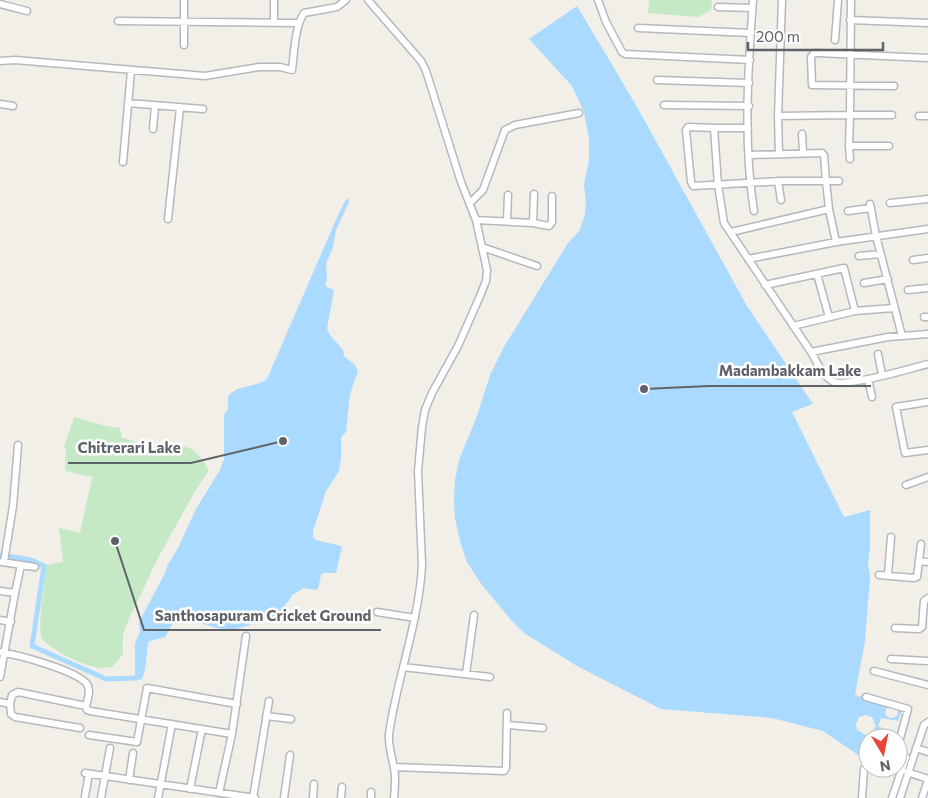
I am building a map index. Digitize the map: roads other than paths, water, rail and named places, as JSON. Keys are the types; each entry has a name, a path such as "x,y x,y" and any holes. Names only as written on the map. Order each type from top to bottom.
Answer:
{"street":[{"path":"184,0 184,45"},
{"path":"274,0 274,22"},
{"path":"0,61 16,60 205,76 259,68 280,67 292,70 299,23 304,13 337,7 346,0"},
{"path":"368,0 421,61 426,71 461,182 476,220 487,270 486,281 458,346 428,400 422,426 418,472 422,565 415,618 389,736 394,767 394,798"},
{"path":"598,0 606,22 622,52 625,54 750,60"},
{"path":"753,0 748,128 750,184 754,211"},
{"path":"780,154 778,116 782,0"},
{"path":"836,40 838,0"},
{"path":"850,159 851,0"},
{"path":"0,4 27,11"},
{"path":"718,7 752,8"},
{"path":"118,20 299,23"},
{"path":"850,20 928,23"},
{"path":"638,28 751,33"},
{"path":"894,86 813,85 810,83 812,55 818,53 928,58"},
{"path":"123,162 131,71"},
{"path":"657,80 749,83"},
{"path":"128,103 203,110"},
{"path":"0,104 13,106"},
{"path":"664,105 749,106"},
{"path":"153,129 155,106"},
{"path":"168,219 180,108"},
{"path":"470,203 483,190 505,130 515,125 579,113"},
{"path":"778,116 892,116"},
{"path":"919,116 928,116"},
{"path":"748,128 688,127 686,130 691,184 694,187 778,181 840,181"},
{"path":"714,128 718,185 724,223 824,374 832,382 840,384 928,364"},
{"path":"802,134 803,152"},
{"path":"849,146 889,146"},
{"path":"749,155 803,152 820,152 824,154 826,181 836,242"},
{"path":"778,181 781,200"},
{"path":"533,223 534,194"},
{"path":"508,195 508,222"},
{"path":"476,220 533,223 549,226 552,224 552,196"},
{"path":"890,203 928,199"},
{"path":"848,211 870,206 902,336"},
{"path":"731,232 830,209"},
{"path":"748,259 836,242 928,229"},
{"path":"482,247 537,266"},
{"path":"859,256 881,254"},
{"path":"913,260 928,258"},
{"path":"765,285 845,269 855,311"},
{"path":"817,274 829,317"},
{"path":"864,283 888,279"},
{"path":"908,290 928,288"},
{"path":"793,326 855,311 894,308"},
{"path":"811,352 888,337 928,334"},
{"path":"878,354 882,375"},
{"path":"868,379 872,397"},
{"path":"928,402 896,407 906,453 928,450"},
{"path":"18,445 13,506 3,556 21,565 36,567"},
{"path":"906,485 928,477"},
{"path":"888,575 891,537"},
{"path":"879,575 916,578 921,544"},
{"path":"920,561 928,562"},
{"path":"0,677 3,652 11,622 21,565"},
{"path":"0,591 15,593"},
{"path":"895,628 919,629 922,627 924,601 928,598"},
{"path":"377,612 415,618"},
{"path":"466,674 474,615"},
{"path":"0,620 11,622"},
{"path":"219,793 232,734 246,636"},
{"path":"3,652 70,672 82,680 86,683 89,691 87,710 232,734"},
{"path":"891,659 928,661"},
{"path":"403,667 490,677"},
{"path":"874,671 928,684"},
{"path":"89,734 137,742 147,688 237,704"},
{"path":"80,728 15,717 11,714 12,694 18,692 86,706"},
{"path":"866,697 908,709 903,728"},
{"path":"85,796 87,773 254,798 269,701"},
{"path":"0,702 10,704"},
{"path":"394,767 504,771 506,768 508,713"},
{"path":"266,716 291,719"},
{"path":"908,769 924,725 928,722"},
{"path":"158,798 172,724"},
{"path":"508,725 543,728"},
{"path":"190,789 202,729"},
{"path":"102,798 110,748"},
{"path":"916,748 928,752"},
{"path":"129,780 133,753"},
{"path":"284,798 290,756"},
{"path":"908,773 928,783 922,798"},
{"path":"862,798 863,778"},
{"path":"892,798 899,778"},
{"path":"900,798 905,778"},
{"path":"313,798 314,784"},
{"path":"341,798 342,787"}],"water":[{"path":"577,6 636,105 747,306 813,404 792,412 844,517 870,510 868,564 870,577 865,641 855,695 903,708 898,721 881,718 878,726 883,728 875,728 876,726 872,717 866,715 859,717 856,724 858,731 858,755 823,731 772,718 661,709 577,666 524,633 482,585 467,562 455,519 455,480 459,460 477,416 490,375 505,345 568,243 580,230 585,214 584,185 589,160 589,139 584,112 572,86 529,39","holes":["890,706 897,708 897,716 893,718 885,714 886,709"]},
{"path":"348,198 349,202 336,230 333,247 326,264 327,279 325,285 334,290 327,329 343,350 344,356 355,365 358,371 350,394 346,432 341,437 339,471 326,491 313,531 313,537 316,540 342,547 336,573 323,573 318,589 304,588 292,595 286,603 282,617 256,621 248,626 231,630 217,628 171,614 173,623 165,637 148,643 142,679 135,681 135,643 140,632 139,622 177,550 196,509 220,470 224,459 224,415 228,409 228,397 236,390 267,379 335,222"}],"waterway":[{"path":"0,555 31,560 44,566 32,646 106,679 134,678"}],"place":[{"name":"Madambakkam Lake","path":"644,389"},
{"name":"Chitrerari Lake","path":"283,441"},
{"name":"Santhosapuram Cricket Ground","path":"115,541"}]}
